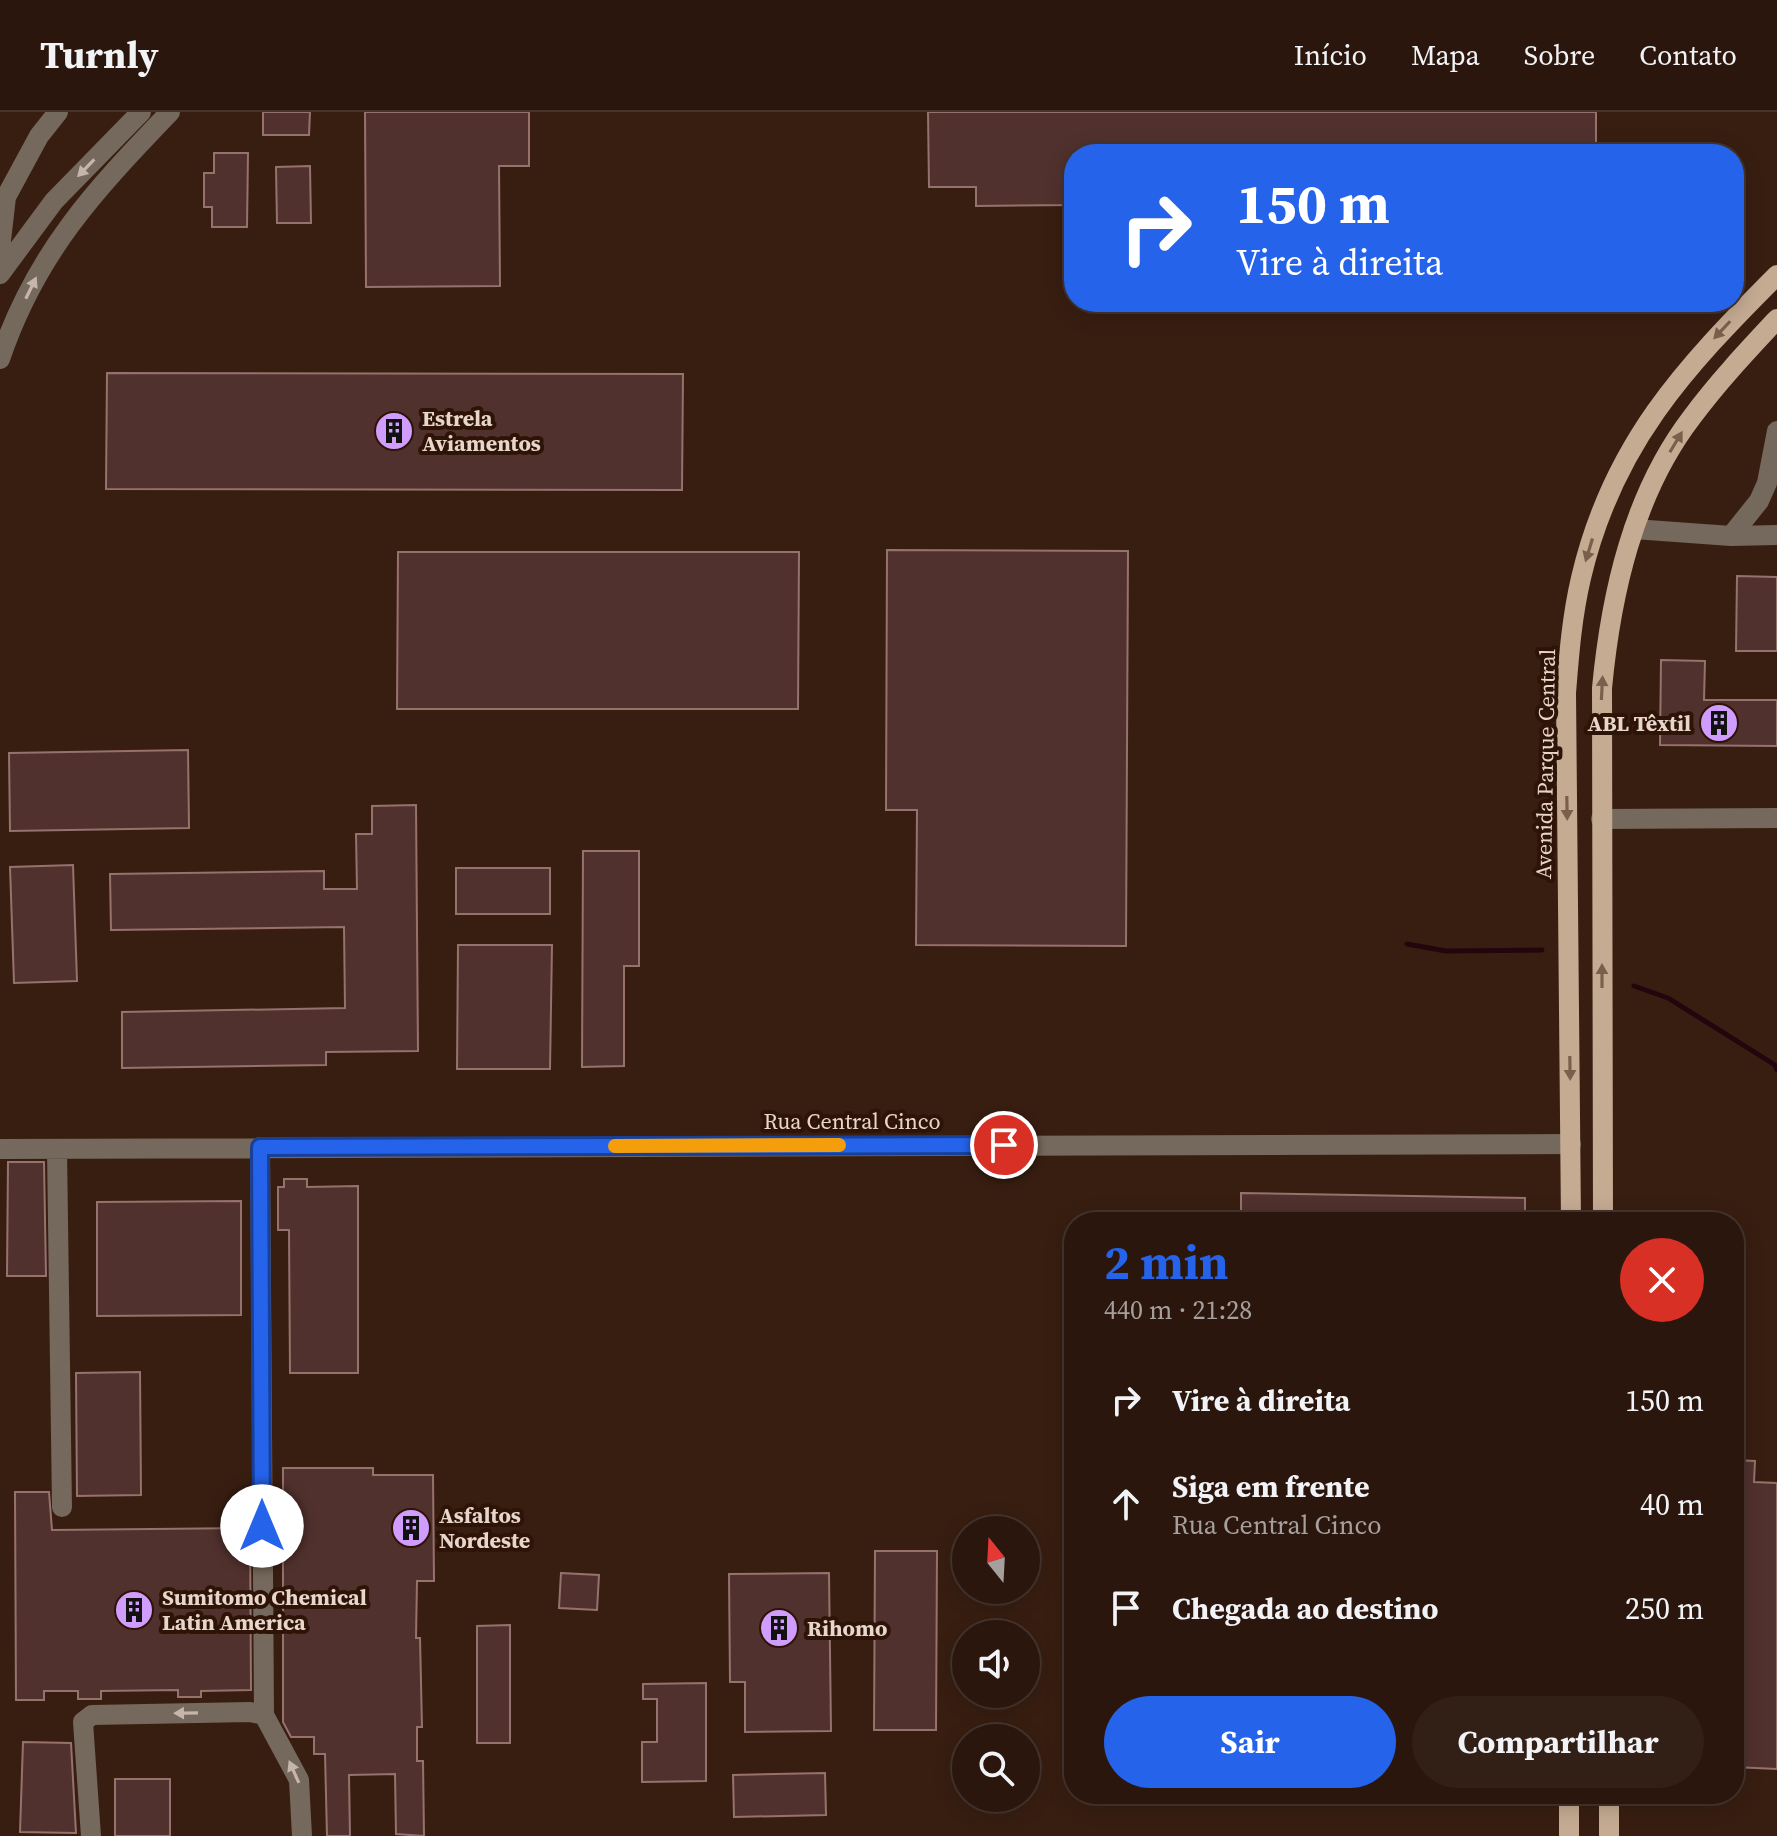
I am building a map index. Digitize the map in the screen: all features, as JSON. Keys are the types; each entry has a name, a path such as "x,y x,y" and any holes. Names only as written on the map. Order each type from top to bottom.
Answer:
{"main road":[{"name":"Avenida Parque Central","path":"1744,307 1777,275"},
{"name":"Avenida Parque Central","path":"1571,1212 1566,693 1580,580 1610,490 1635,440 1669,390 1739,312"},
{"path":"1603,1212 1602,688 1614,600 1634,529 1653,483 1691,418 1777,319"},
{"path":"1569,1804 1569,1836"},
{"path":"1609,1804 1609,1836"}],"street":[{"path":"0,249 6,197 39,136 58,112"},
{"path":"0,274 54,201 141,112"},
{"path":"0,359 18,313 49,252 75,216 170,112"},
{"path":"1731,536 1759,501 1767,483 1777,431"},
{"path":"1634,529 1731,536 1777,535"},
{"path":"1601,819 1777,818"},
{"name":"Rua Central Cinco","path":"0,1149 1571,1144"},
{"path":"260,1147 264,1715 299,1780 302,1836"},
{"path":"57,1149 62,1507"},
{"path":"91,1836 82,1732 83,1722 92,1715 250,1712 264,1715"}],"building":[{"path":"263,112 310,112 309,135 263,135"},
{"path":"365,112 529,112 529,166 499,166 500,286 366,287"},
{"path":"928,112 1596,112 1596,144 1064,144 1064,205 976,206 976,187 929,187"},
{"path":"214,153 248,153 247,227 212,227 212,207 204,207 204,173 214,173"},
{"path":"310,166 311,223 277,223 276,167"},
{"name":"Estrela Aviamentos","path":"107,373 683,374 682,490 106,489"},
{"path":"887,550 1128,551 1126,946 916,945 917,810 886,810"},
{"path":"398,552 799,552 798,709 397,709"},
{"path":"1737,576 1777,577 1777,651 1736,651"},
{"name":"ABL Têxtil","path":"1661,660 1705,661 1704,700 1777,700 1777,746 1660,745"},
{"path":"188,750 189,828 10,831 9,753"},
{"path":"416,805 418,1051 326,1052 326,1065 122,1068 122,1012 345,1008 344,927 111,930 110,874 324,871 324,889 357,889 356,834 372,834 372,806"},
{"path":"583,851 639,851 639,966 624,966 624,1066 582,1067"},
{"path":"73,865 77,981 14,983 10,867"},
{"path":"456,868 550,868 550,914 456,914"},
{"path":"458,945 552,945 550,1069 457,1069"},
{"path":"8,1162 44,1162 46,1276 7,1276"},
{"path":"284,1179 307,1179 307,1187 358,1186 358,1373 290,1373 289,1230 278,1230 278,1187 284,1187"},
{"path":"1241,1193 1525,1198 1525,1212 1241,1212"},
{"path":"241,1201 241,1315 97,1316 97,1202"},
{"path":"140,1372 141,1495 77,1496 76,1373"},
{"path":"1744,1460 1755,1461 1754,1482 1777,1483 1777,1769 1744,1767"},
{"path":"283,1468 373,1468 373,1475 433,1475 434,1581 417,1581 416,1638 420,1638 422,1727 417,1727 417,1761 423,1761 424,1836 396,1834 395,1774 349,1775 350,1836 327,1836 325,1754 314,1754 314,1737 291,1737 283,1722"},
{"name":"Sumitomo Chemical Latin America","path":"15,1492 49,1492 52,1530 250,1528 251,1690 201,1691 201,1697 178,1697 178,1690 101,1691 101,1699 78,1699 78,1691 44,1691 44,1700 16,1700"},
{"name":"Rihomo","path":"875,1551 937,1551 936,1730 874,1730"},
{"name":"Asfaltos Nordeste","path":"561,1573 599,1575 597,1610 559,1608"},
{"name":"Rihomo","path":"829,1573 831,1731 745,1732 745,1682 730,1682 729,1574"},
{"path":"510,1625 510,1743 477,1743 477,1626"},
{"path":"706,1683 706,1781 642,1782 642,1742 657,1742 657,1699 643,1699 643,1684"},
{"path":"23,1742 71,1743 76,1833 20,1832"},
{"path":"825,1773 826,1815 734,1817 733,1775"},
{"path":"115,1779 170,1779 170,1836 115,1836"}],"waterway":[{"path":"1407,944 1446,951 1542,950"},
{"path":"1634,986 1668,998 1775,1065 1777,1070"}],"slow traffic":[{"path":"615,1146 839,1145"}],"place":[{"name":"Estrela Aviamentos","path":"394,431"},
{"name":"ABL Têxtil","path":"1719,723"},
{"name":"Asfaltos Nordeste","path":"411,1528"},
{"name":"Sumitomo Chemical Latin America","path":"134,1610"},
{"name":"Rihomo","path":"779,1628"}],"route":[{"path":"262,1526 260,1147 1004,1145"}]}
